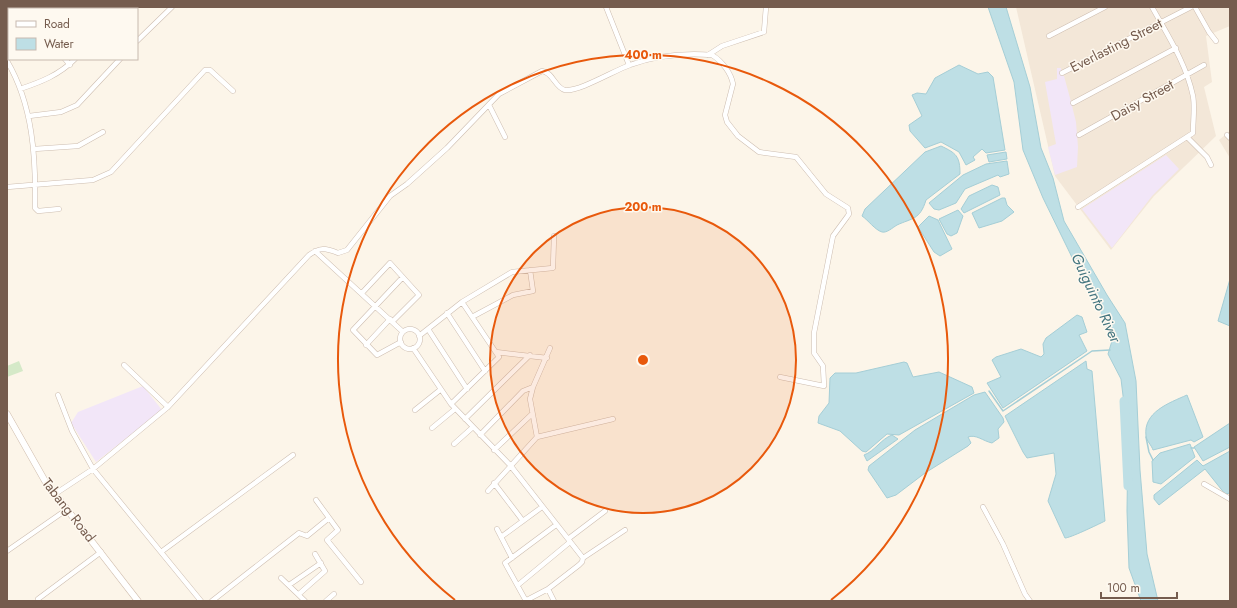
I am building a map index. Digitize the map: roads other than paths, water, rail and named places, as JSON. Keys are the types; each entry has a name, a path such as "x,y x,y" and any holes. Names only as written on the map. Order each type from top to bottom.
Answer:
{"main road":[{"name":"Tabang Road","path":"7,414 29,456 66,510 101,552 138,601"}],"street":[{"path":"138,40 172,7"},
{"path":"606,7 629,65"},
{"path":"708,55 722,46 764,32 766,7"},
{"path":"1049,36 1105,7"},
{"path":"1078,207 1188,138 1193,133 1193,97 1188,81 1188,75 1176,48 1152,7"},
{"name":"Everlasting Street","path":"1062,73 1191,7"},
{"path":"1195,7 1209,32 1216,41"},
{"path":"1073,103 1176,48"},
{"path":"55,494 94,469 168,407 315,251 319,248 326,248 338,254 347,250 390,196 407,184 447,148 499,94 542,71 547,72 561,88 565,90 588,83 629,65 654,58 672,55 715,56 733,80 734,84 725,114 728,122 738,136 758,152 796,157 826,194 848,208 849,211 847,217 833,236 814,333 814,353 823,366 824,386 780,377"},
{"path":"66,60 70,65"},
{"path":"20,89 40,82 60,72 74,60"},
{"path":"29,116 61,112 77,105 119,60"},
{"path":"7,61 20,89 29,116 34,149 36,210 58,209"},
{"name":"Daisy Street","path":"1079,135 1204,66"},
{"path":"7,187 36,186 93,180 111,172 206,70 210,70 233,91"},
{"path":"489,105 505,137"},
{"path":"34,149 78,146 103,132"},
{"path":"1188,138 1207,157 1211,165"},
{"path":"419,336 462,302 512,272 553,268 554,236"},
{"path":"315,251 392,320 403,332"},
{"path":"362,293 390,263 419,295 366,345"},
{"path":"472,317 513,295 533,291 530,270"},
{"path":"400,342 377,355 353,330 402,278"},
{"path":"451,404 499,357 462,302"},
{"path":"447,313 485,371"},
{"path":"408,329 414,330 419,336 419,342 413,348 407,348 400,342 400,337 403,332 408,329"},
{"path":"428,329 467,388"},
{"path":"413,348 440,390 455,409 510,465 583,558"},
{"path":"537,437 530,399 533,387 547,358 550,348"},
{"path":"496,352 547,358"},
{"path":"465,419 530,355"},
{"path":"124,365 168,407"},
{"path":"480,435 523,391 533,387"},
{"path":"415,410 440,390"},
{"path":"58,395 72,430 94,469 201,601"},
{"path":"432,428 455,409"},
{"path":"494,450 532,414"},
{"path":"488,491 537,437 613,419"},
{"path":"454,444 473,427"},
{"path":"160,552 293,455"},
{"path":"494,483 523,521"},
{"path":"1204,484 1230,499"},
{"path":"316,500 338,530 327,540 361,582"},
{"path":"502,537 542,507"},
{"path":"983,507 1003,544 1025,594 1030,601"},
{"path":"7,551 66,510"},
{"path":"518,585 605,511"},
{"path":"212,601 299,533 307,536 329,518"},
{"path":"556,525 505,563 526,601 548,589 579,565 583,558 625,530"},
{"path":"497,529 512,558"},
{"path":"38,599 101,552"},
{"path":"299,594 325,571 315,554"},
{"path":"289,585 321,563"},
{"path":"281,578 305,601"},
{"path":"548,589 554,601"},
{"path":"326,601 334,594"}],"water":[{"path":"988,7 1006,7 1030,87 1041,148 1053,178 1064,221 1125,323 1136,381 1140,470 1147,554 1158,601 1141,601 1129,568 1127,511 1128,437 1121,379 1108,354 1115,331 1087,288 1043,198 1023,150 1014,82"},
{"path":"959,65 978,74 988,72 993,77 1005,150 986,153 982,149 973,157 975,160 966,165 959,152 941,142 925,148 910,131 909,125 922,116 912,95 917,93 926,94 935,78"},
{"path":"941,146 954,153 958,159 960,174 926,200 924,207 918,215 884,232 877,229 862,216 865,209 925,152"},
{"path":"1006,152 1007,159 989,162 987,155"},
{"path":"1007,161 1009,174 1000,177 998,175 965,189 956,203 939,210 934,209 929,203 963,175 986,164"},
{"path":"992,185 998,187 1000,195 964,213 961,209 969,196"},
{"path":"1002,198 1005,198 1007,205 1014,212 1002,221 979,228 972,213"},
{"path":"958,210 963,216 957,233 951,236 947,234 939,219"},
{"path":"929,216 938,220 952,249 940,256 934,252 918,227"},
{"path":"1230,279 1230,326 1218,321"},
{"path":"1077,315 1082,317 1087,332 1079,335 1087,351 1003,408 987,383 1001,377 992,360 996,357 1021,349 1041,357 1044,354 1043,344 1046,338"},
{"path":"1086,361 1087,369 1092,371 1105,521 1078,534 1065,538 1048,501 1056,474 1054,453 1027,458 1005,416"},
{"path":"904,362 907,363 913,377 939,372 972,387 974,393 899,435 887,434 866,452 862,451 840,431 818,423 819,416 829,403 830,378 835,373 856,373"},
{"path":"985,392 1003,418 1004,422 998,429 999,438 992,443 977,437 968,437 971,443 968,446 925,473 896,495 887,498 868,470 869,466 915,430 974,395"},
{"path":"1187,395 1203,437 1194,442 1191,440 1153,450 1146,436 1146,428 1149,421 1153,415 1165,405"},
{"path":"1230,423 1230,447 1203,461 1194,447"},
{"path":"892,435 898,439 867,461 864,455"},
{"path":"1190,444 1195,457 1161,484 1153,482 1152,461 1160,453"},
{"path":"1230,451 1230,493 1225,494 1205,469 1159,505 1154,499 1154,495 1197,460 1203,466"}],"waterway":[{"name":"Guiguinto River","path":"1105,312 1118,346"},
{"path":"989,391 1003,411 1092,351 1110,350"},
{"name":"Guiguinto River","path":"1124,401 1128,486"},
{"path":"1146,437 1149,452 1153,460"}]}
